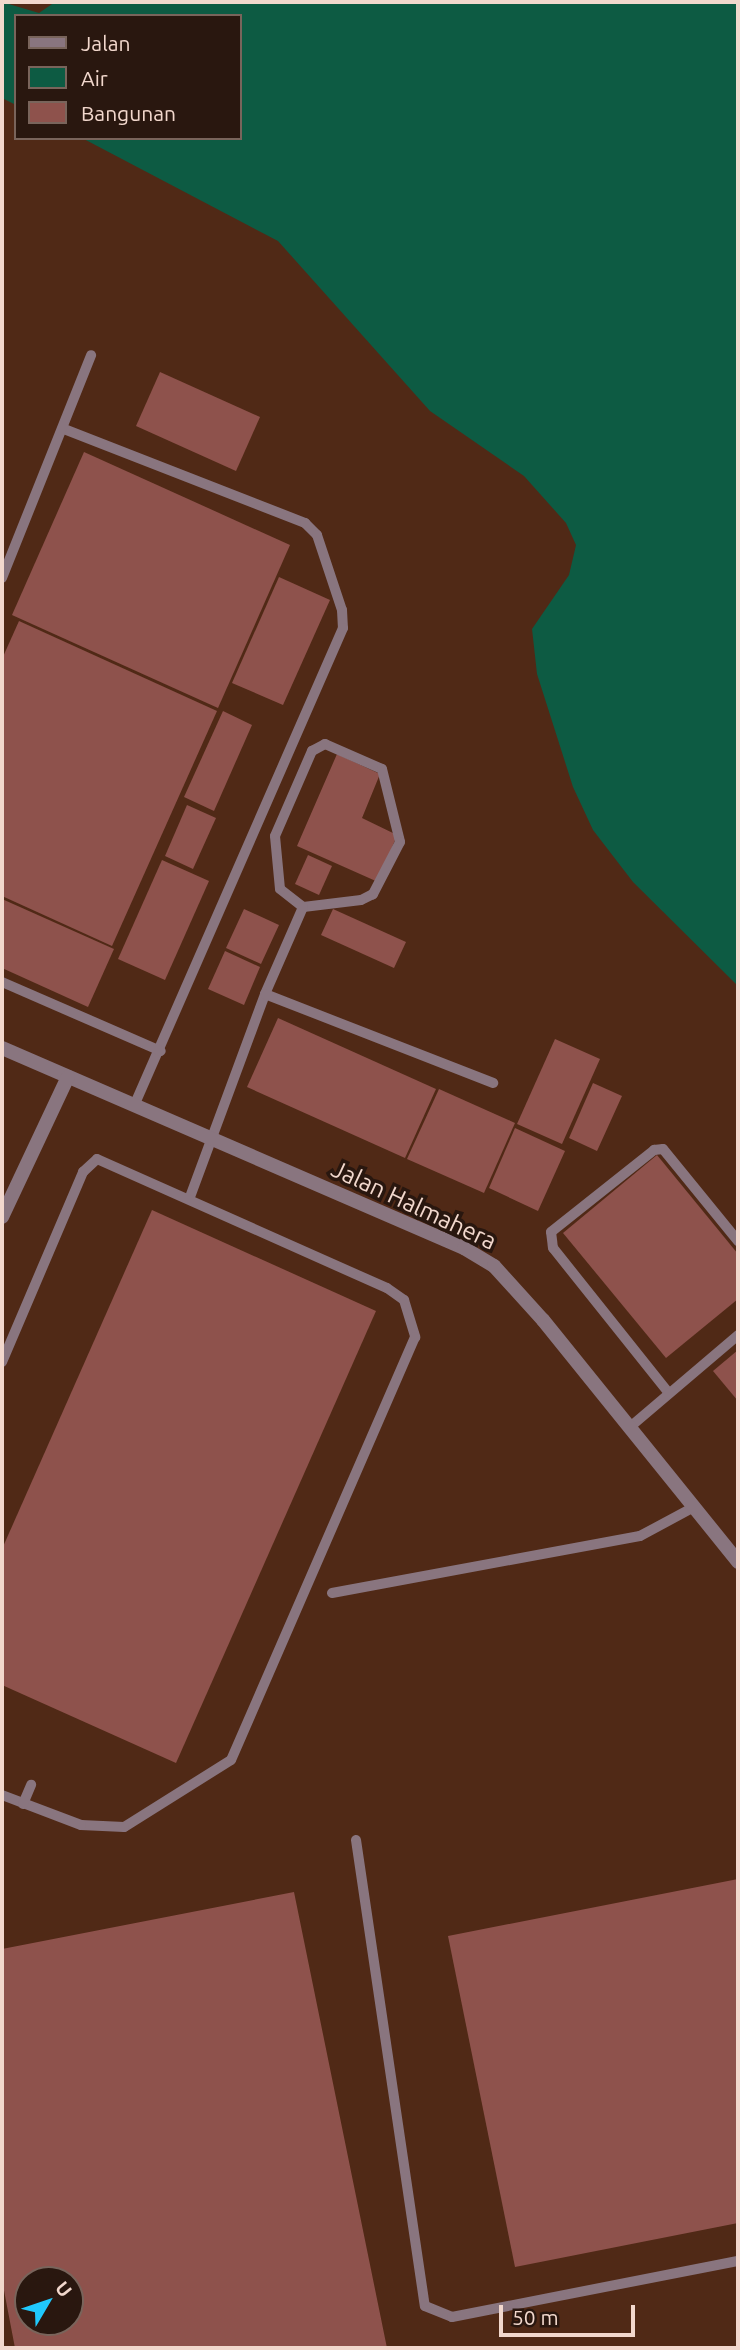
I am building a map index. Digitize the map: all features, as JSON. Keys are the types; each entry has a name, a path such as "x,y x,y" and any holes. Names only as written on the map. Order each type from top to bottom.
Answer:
{"street":[{"name":"Jalan Halmahera","path":"2,1048 464,1248 494,1266 630,1427 738,1562"},
{"path":"2,1217 68,1077"}],"lane":[{"path":"2,578 64,429 91,355"},
{"path":"64,429 305,523 317,535 342,610 343,628 161,1051 134,1106"},
{"path":"325,744 382,769 400,842 373,894 361,900 303,906 280,889 275,836 312,751 325,744"},
{"path":"190,1197 264,994 303,906"},
{"path":"2,982 161,1051"},
{"path":"264,994 493,1083"},
{"path":"668,1391 553,1248 551,1232 654,1150 663,1149 738,1241"},
{"path":"2,1362 90,1163 97,1159 190,1197 387,1288 404,1300 415,1337 231,1760 124,1827 81,1825 2,1795"},
{"path":"630,1427 668,1391 738,1335"},
{"path":"332,1593 640,1536 694,1507"},
{"path":"23,1804 31,1785"},
{"path":"356,1839 425,2306 452,2317 738,2261"}],"water":[{"path":"2,2 39,13 55,2 738,2 738,986 633,882 593,830 573,787 537,674 532,629 569,575 576,545 566,523 524,476 430,411 278,241 86,140 242,140 242,14 14,14 14,104 2,98"}],"building":[{"path":"160,372 260,417 236,471 136,426"},
{"path":"84,452 290,545 218,708 12,615"},
{"path":"279,577 330,600 283,705 232,683"},
{"path":"19,621 217,711 112,946 2,896 2,659"},
{"path":"223,711 252,725 214,811 184,797"},
{"path":"337,754 380,774 362,818 397,835 378,882 297,846"},
{"path":"187,805 216,818 193,869 165,856"},
{"path":"308,855 332,866 319,895 295,884"},
{"path":"162,860 209,881 165,980 118,959"},
{"path":"2,899 114,949 88,1007 2,968"},
{"path":"244,909 279,925 261,964 226,948"},
{"path":"333,909 406,942 394,968 321,935"},
{"path":"225,951 260,967 244,1005 208,989"},
{"path":"278,1018 436,1089 405,1158 247,1087"},
{"path":"555,1039 600,1059 562,1144 517,1124"},
{"path":"593,1083 622,1096 597,1151 569,1138"},
{"path":"439,1089 515,1123 484,1193 407,1159"},
{"path":"515,1128 565,1151 538,1211 489,1188"},
{"path":"657,1155 738,1254 738,1299 666,1358 563,1233"},
{"path":"152,1210 376,1311 176,1763 2,1685 2,1549"},
{"path":"738,1350 738,1401 713,1371"},
{"path":"738,1879 738,2223 515,2267 448,1936"},
{"path":"294,1892 387,2348 15,2348 2,2280 2,1949"}]}
